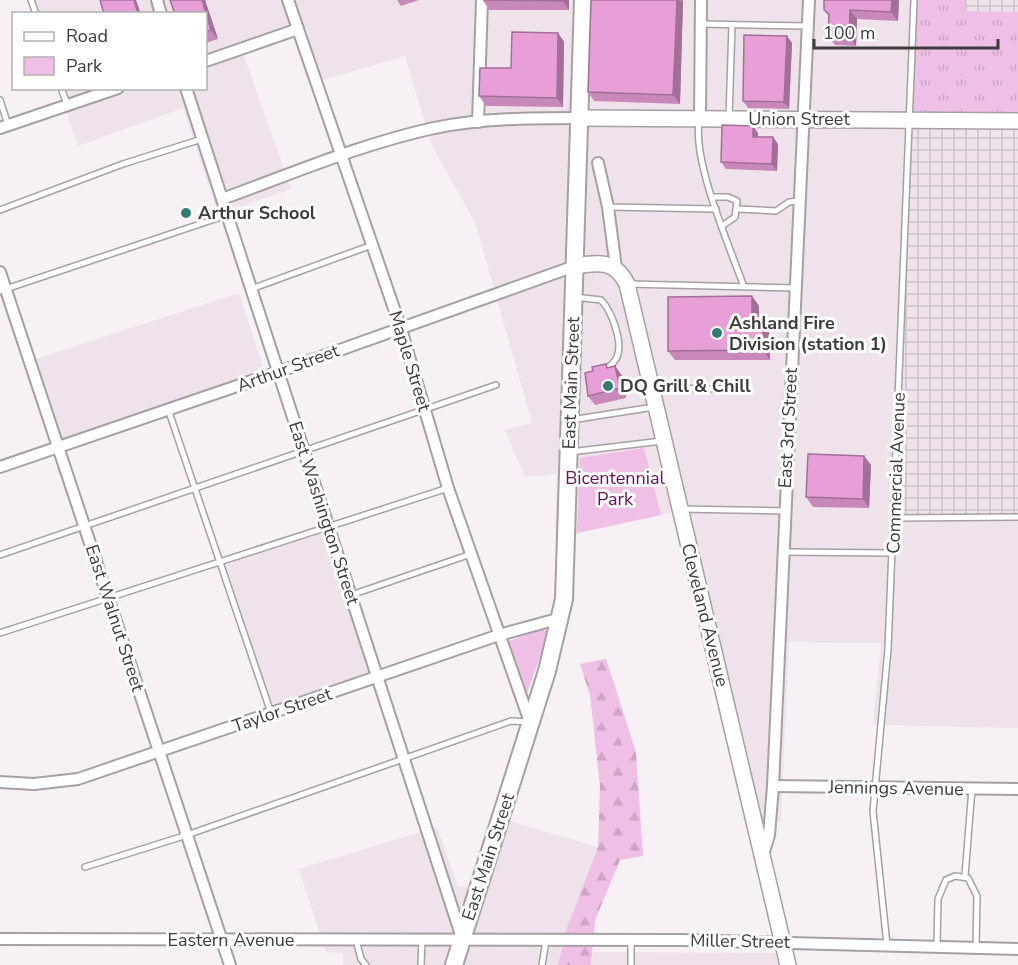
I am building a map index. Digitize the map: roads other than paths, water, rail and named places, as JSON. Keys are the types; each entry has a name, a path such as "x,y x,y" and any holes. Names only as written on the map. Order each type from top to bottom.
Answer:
{"main road":[{"name":"East Main Street","path":"454,965 561,618 566,566 570,420 575,375 574,297 583,0"},
{"name":"Union Street","path":"579,118 1018,121"},
{"path":"575,266 606,263 616,268"},
{"name":"Cleveland Avenue","path":"616,268 627,284 788,965"}],"street":[{"path":"478,122 482,0"},
{"path":"700,118 701,0"},
{"name":"East 3rd Street","path":"762,855 769,835 773,786 809,0"},
{"name":"Maple Street","path":"292,1 298,29 400,326 448,488 530,723"},
{"path":"207,61 298,29"},
{"path":"4,126 112,90"},
{"name":"East Washington Street","path":"187,90 462,938"},
{"path":"222,199 342,156 434,128 478,122 579,118"},
{"name":"Cleveland Avenue","path":"598,163 608,207 616,268"},
{"name":"Arthur Street","path":"0,467 278,372 400,326 575,266"},
{"name":"East Walnut Street","path":"0,272 3,290 58,447 230,965"},
{"name":"Taylor Street","path":"0,782 34,784 78,779 272,715 377,676 499,635 561,618"},
{"name":"Jennings Avenue","path":"773,786 1018,789"},
{"name":"Eastern Avenue","path":"0,939 462,938"},
{"name":"Miller Street","path":"462,938 782,942 1018,949"}],"lane":[{"name":"Commercial Avenue","path":"887,945 874,826 874,787 888,649 914,0"},
{"path":"701,24 808,26"},
{"path":"729,118 732,24"},
{"path":"62,90 67,104"},
{"path":"0,100 4,126"},
{"path":"700,118 697,135 716,209 744,287"},
{"path":"0,210 123,164 202,139"},
{"path":"713,197 734,198 738,209 733,220 722,226"},
{"path":"738,209 776,211 789,202 800,201"},
{"path":"608,207 716,209"},
{"path":"3,290 227,215"},
{"path":"251,289 372,245"},
{"path":"627,284 795,288"},
{"path":"574,297 601,300 610,314 619,346 618,354 611,366 596,374"},
{"path":"0,555 496,385"},
{"path":"651,388 728,389"},
{"path":"570,420 656,407"},
{"path":"168,410 272,715"},
{"path":"569,452 663,440"},
{"path":"0,633 448,488"},
{"path":"679,509 784,511"},
{"path":"894,518 1018,517"},
{"path":"783,552 892,553"},
{"path":"351,596 471,554"},
{"path":"85,867 187,835 510,721 530,723"},
{"path":"972,788 965,876 973,885 977,896 976,948"},
{"path":"937,946 939,892 946,880 956,876 965,876"},
{"path":"421,965 422,939"},
{"path":"542,965 546,939"},
{"path":"356,940 366,965"},
{"path":"631,940 631,965"}],"place":[{"name":"Arthur School","path":"186,213"},
{"name":"Ashland Fire Division (station 1)","path":"717,333"},
{"name":"DQ Grill & Chill","path":"608,386"}],"park label":[{"name":"Bicentennial Park","path":"615,488"}]}
